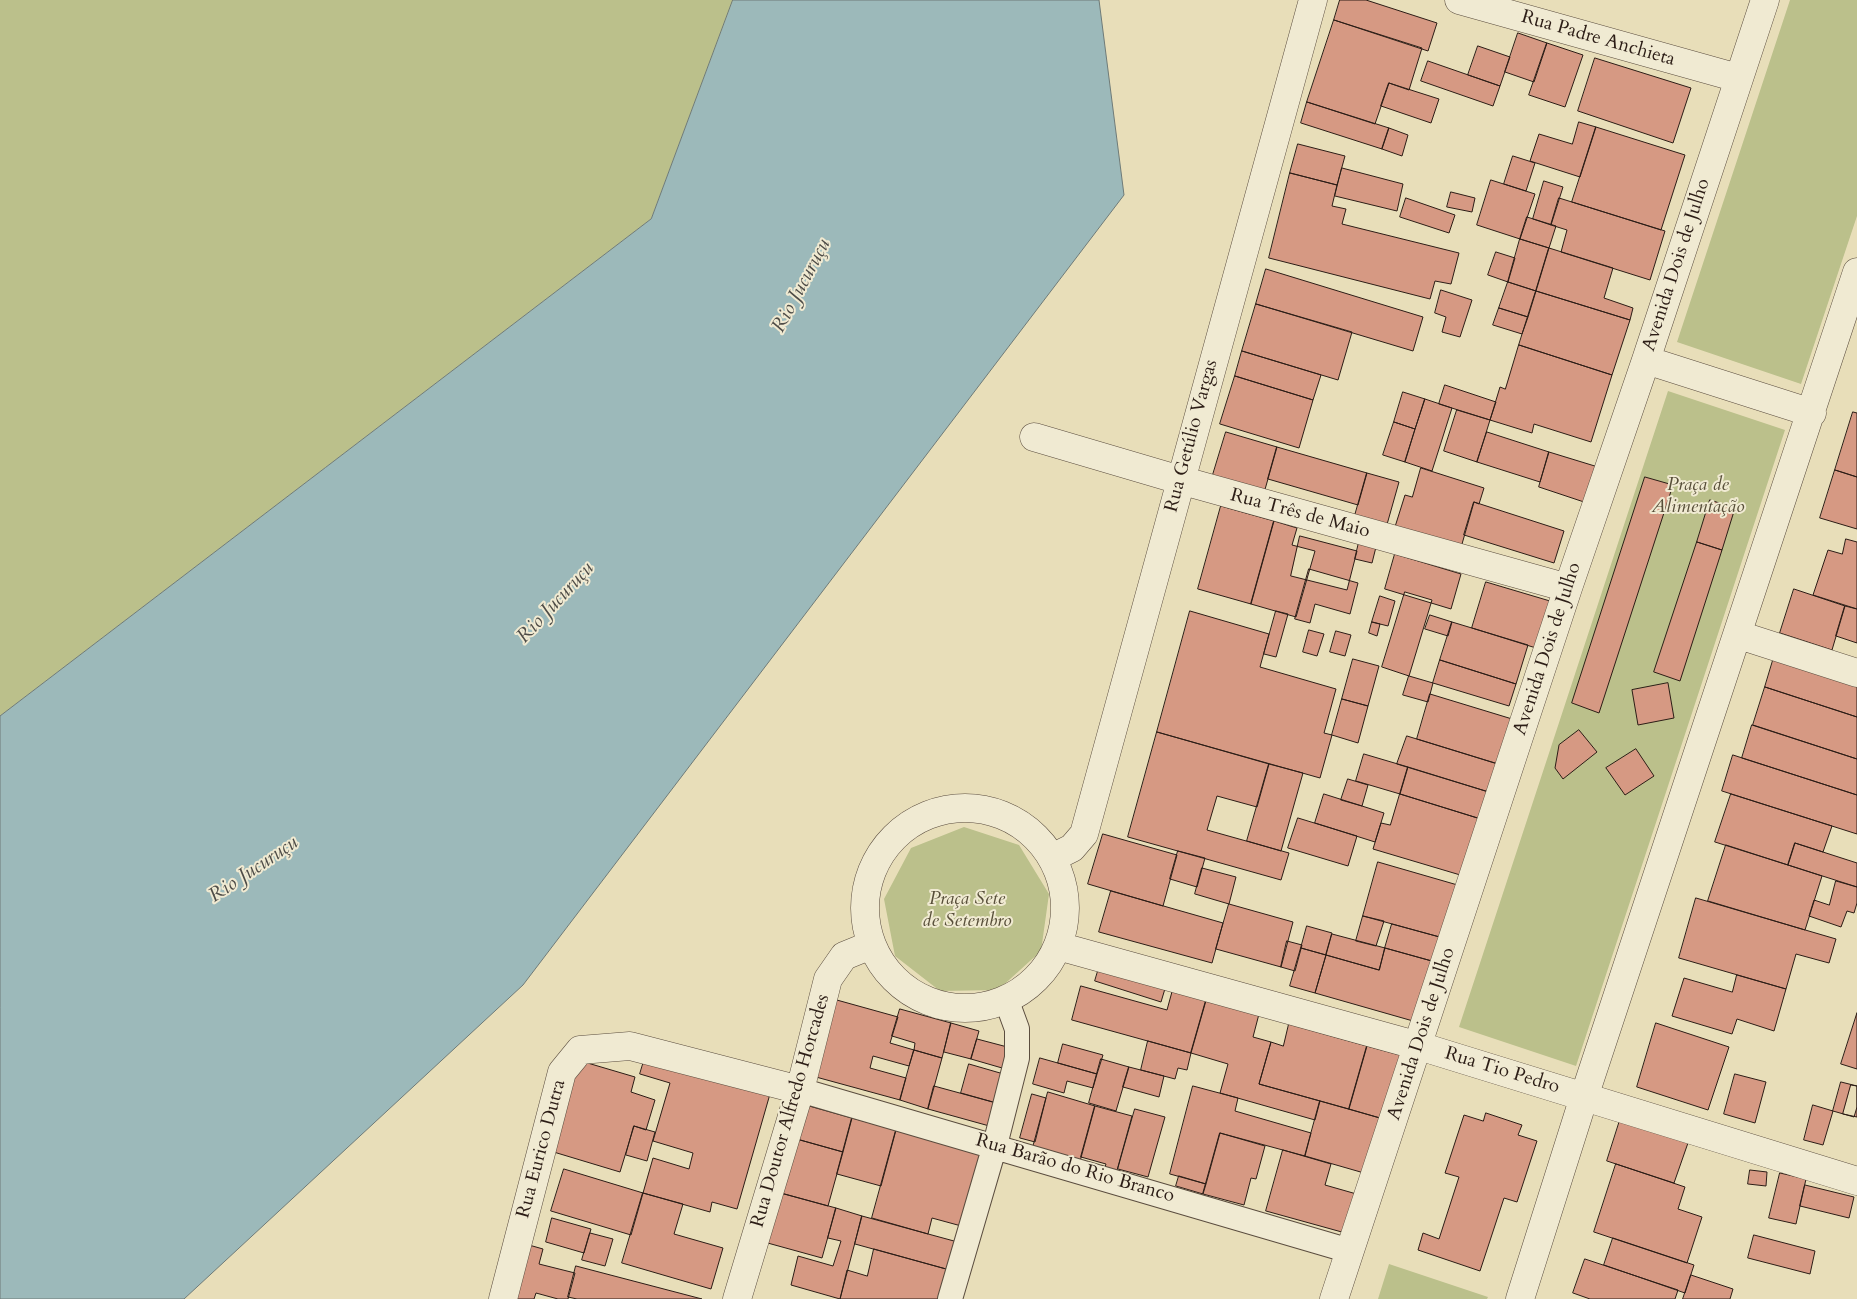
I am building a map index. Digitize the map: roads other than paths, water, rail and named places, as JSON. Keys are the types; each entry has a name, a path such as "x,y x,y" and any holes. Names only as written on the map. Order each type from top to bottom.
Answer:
{"street":[{"name":"Rua Getúlio Vargas","path":"1052,858 1072,848 1084,834 1313,0"},
{"name":"Rua Padre Anchieta","path":"1459,0 1738,78"},
{"name":"Avenida Dois de Julho","path":"1334,1299 1419,1046 1568,588 1646,360 1765,0"},
{"path":"1529,1297 1584,1097 1739,635 1857,272"},
{"path":"1646,360 1812,413"},
{"name":"Rua Três de Maio","path":"1034,437 1180,480 1568,588"},
{"path":"1739,635 1857,673"},
{"path":"950,808 980,808 1008,817 1033,834 1052,858 1063,886 1065,916 1058,946 1043,972 1021,992 994,1005 964,1009 935,1004 908,991 886,971 872,945 865,915 867,885 878,857 897,834 922,817 950,808"},
{"name":"Rua Doutor Alfredo Horcades","path":"737,1299 800,1090 828,978 844,956 872,945"},
{"name":"Rua Tio Pedro","path":"1058,946 1419,1046 1857,1181"},
{"path":"950,1299 995,1146 1017,1058 1017,1029 1006,999"},
{"name":"Rua Eurico Dutra","path":"503,1299 562,1072 580,1050 630,1046 800,1090"},
{"name":"Rua Barão do Rio Branco","path":"800,1090 1350,1251"}],"water":[{"name":"Rio Jucuruçu","path":"733,0 1099,0 1124,195 523,985 184,1299 0,1299 0,716 651,219"}],"park label":[{"name":"Praça de Alimentação","path":"1698,497"},
{"name":"Praça Sete de Setembro","path":"967,911"}]}
